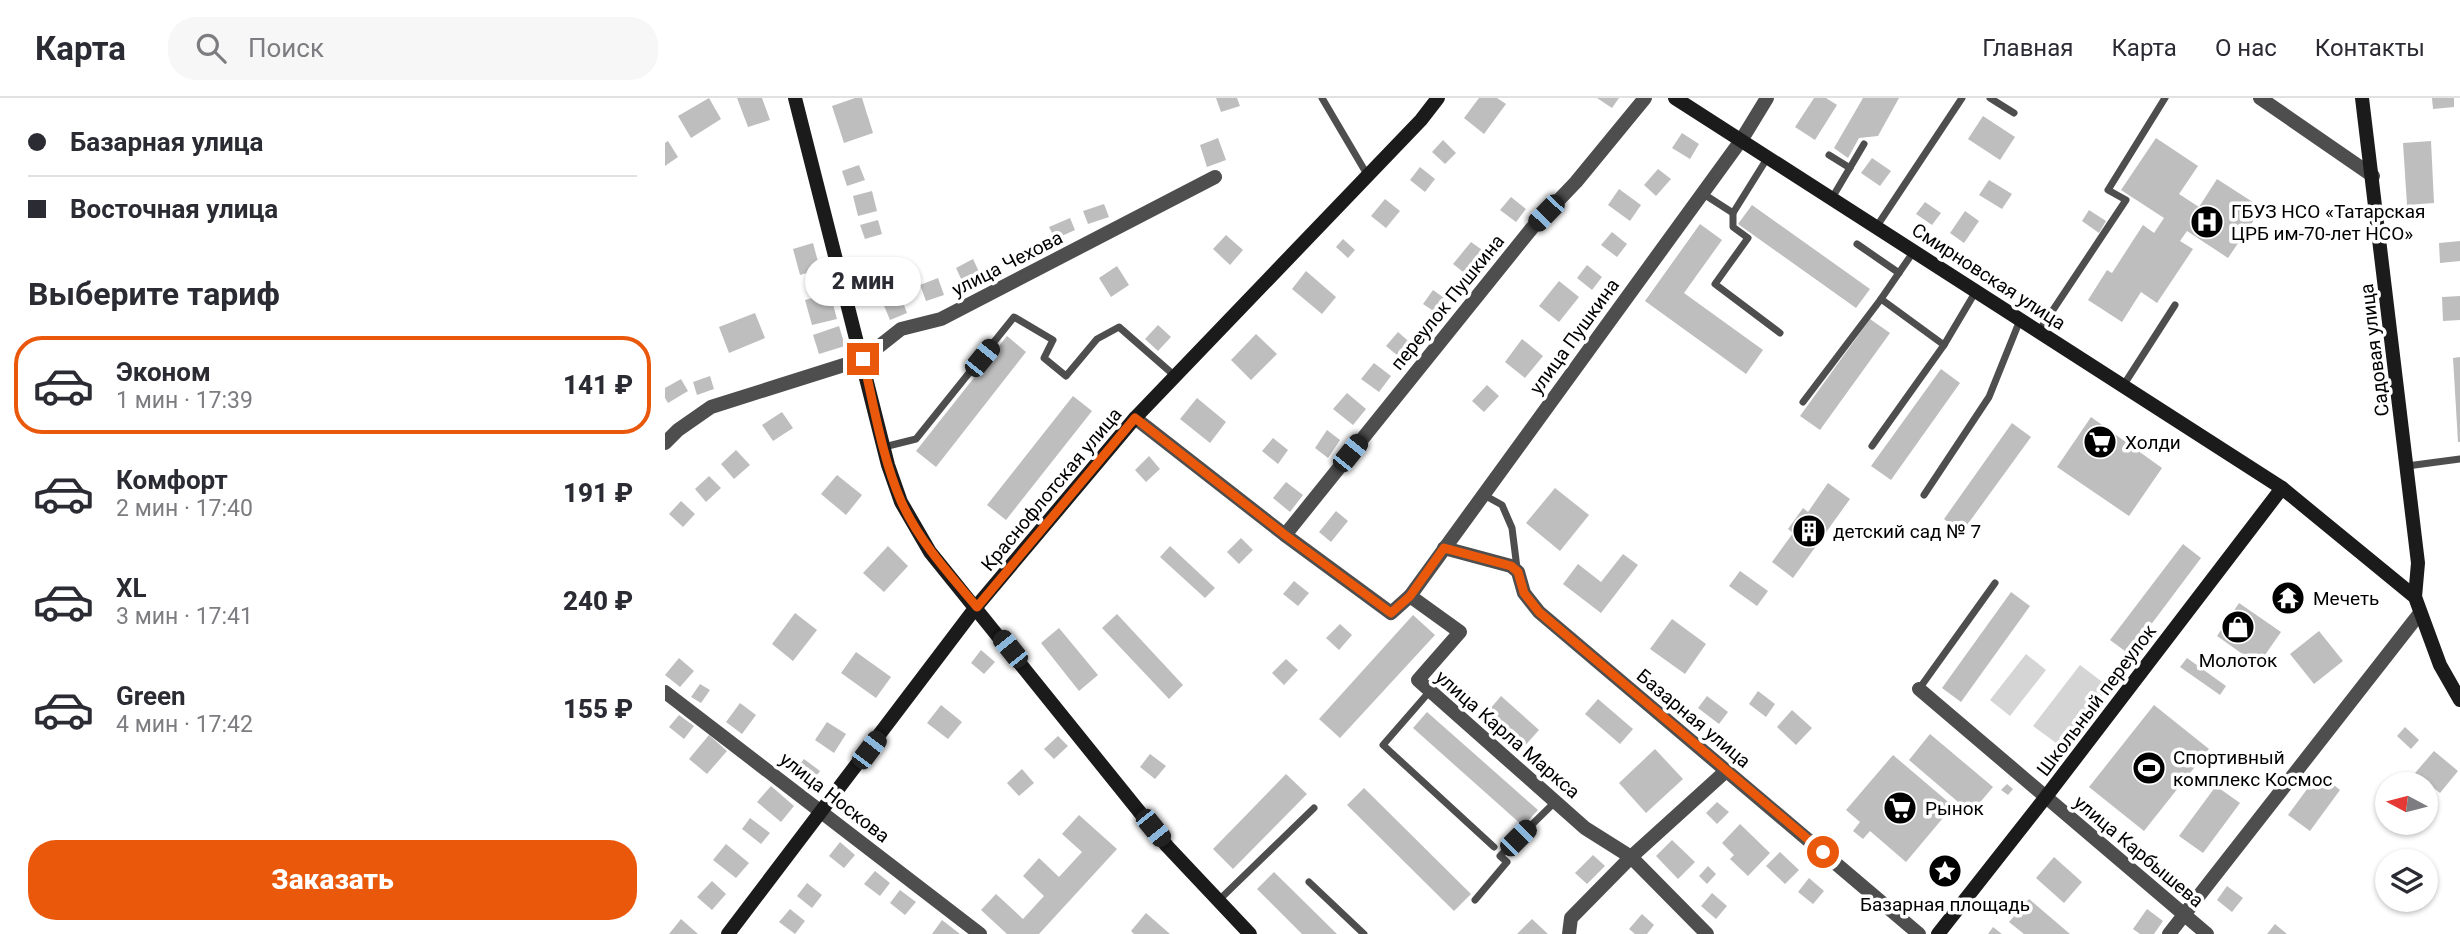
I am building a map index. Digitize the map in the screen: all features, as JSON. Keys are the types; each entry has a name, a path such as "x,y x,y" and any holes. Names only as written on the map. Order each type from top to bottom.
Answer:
{"street":[{"path":"795,98 884,447 901,502 930,552 1167,846 1250,934"},
{"name":"Краснофлотская улица","path":"728,934 977,607 1135,418 1368,176 1438,98"},
{"name":"переулок Пушкина","path":"1285,535 1532,228 1576,182 1645,98"},
{"name":"Смирновская улица","path":"1675,98 2282,488 2415,597"},
{"name":"улица Пушкина","path":"1410,596 1742,139 1767,98"},
{"path":"2260,98 2373,176"},
{"name":"Садовая улица","path":"2362,98 2418,563 2415,597"},
{"name":"улица Чехова","path":"665,443 678,430 711,407 863,359 901,329 941,319 1215,177"},
{"path":"1135,418 1285,535 1391,613 1410,596"},
{"name":"Школьный переулок","path":"1938,934 2282,488"},
{"path":"1444,548 1511,566 1518,572"},
{"name":"Базарная улица","path":"1518,572 1524,593 1539,612 1919,934"},
{"name":"улица Карла Маркса","path":"1410,596 1459,632 1418,680 1585,828 1631,857 1707,934"},
{"path":"2415,597 2440,665 2460,700"},
{"path":"2169,934 2420,613"},
{"name":"улица Карбышева","path":"1919,689 2207,934"},
{"name":"улица Носкова","path":"665,692 980,934"},
{"path":"1569,934 1571,918 1631,857 1727,771"}],"lane":[{"path":"1322,98 1368,176"},
{"path":"1877,226 1962,98"},
{"path":"1990,98 2014,113"},
{"path":"2039,331 2126,200 2108,190 2165,98"},
{"path":"1832,198 1864,144"},
{"path":"1829,155 1850,168"},
{"path":"1768,156 1733,213 1733,227 1748,238 1716,284 1780,333"},
{"path":"1702,193 1733,213"},
{"path":"1857,244 1899,273"},
{"path":"1803,402 1914,251"},
{"path":"1872,446 1944,345 1976,291"},
{"path":"1881,299 1944,345"},
{"path":"2123,386 2175,305"},
{"path":"884,447 916,439 1014,317 1053,341 1044,358 1066,376 1097,339 1119,327 1175,376"},
{"path":"1924,495 1989,397 2021,319"},
{"path":"2407,466 2460,458"},
{"path":"1482,494 1502,505 1512,527 1518,572"},
{"path":"1919,689 1995,583"},
{"path":"1430,691 1383,745 1495,846"},
{"path":"1475,900 1507,862 1500,856 1555,801"},
{"path":"1217,901 1314,808"},
{"path":"1309,881 1364,934"}],"shaded area":[{"path":"2026,654 2046,670 2010,716 1990,700"},
{"path":"2080,665 2109,687 2063,748 2033,726"}],"building":[{"path":"709,98 721,119 691,138 678,116"},
{"path":"737,98 762,98 770,120 748,127"},
{"path":"862,98 873,133 844,143 832,106"},
{"path":"1216,98 1237,98 1240,106 1221,112"},
{"path":"1479,98 1497,98 1506,104 1484,134 1464,118"},
{"path":"1597,98 1619,98 1612,108"},
{"path":"1814,98 1826,98 1837,105 1815,140 1795,127"},
{"path":"1863,98 1899,98 1878,136 1859,138 1848,158 1834,148"},
{"path":"2432,98 2454,98 2454,107 2433,109"},
{"path":"1983,116 2015,137 2000,160 1968,139"},
{"path":"1682,133 1699,144 1690,159 1672,148"},
{"path":"1218,138 1226,160 1207,167 1200,145"},
{"name":"ГБУЗ НСО «Татарская ЦРБ им-70-лет НСО»","path":"2156,138 2198,166 2179,194 2199,207 2217,179 2262,208 2228,258 2187,231 2180,241 2193,249 2157,303 2141,292 2122,322 2088,300 2107,270 2112,273 2143,225 2154,233 2164,218 2121,190"},
{"path":"1443,140 1456,153 1445,164 1432,152"},
{"path":"668,141 678,157 665,166 665,143"},
{"path":"2431,141 2434,203 2407,205 2403,143"},
{"path":"1872,158 1891,171 1880,186 1861,173"},
{"path":"859,165 865,180 847,186 842,171"},
{"path":"1420,167 1435,179 1425,192 1410,180"},
{"path":"1658,169 1671,179 1656,196 1644,185"},
{"path":"1989,180 2012,194 2002,209 1979,195"},
{"path":"1619,189 1641,205 1630,221 1608,205"},
{"path":"872,191 877,211 858,216 853,196"},
{"path":"1511,197 1526,209 1516,222 1500,210"},
{"path":"1385,199 1400,211 1386,228 1371,216"},
{"path":"1925,202 1941,213 1932,225 1916,214"},
{"path":"1104,204 1109,217 1088,224 1083,211"},
{"path":"1752,205 1870,289 1856,308 1738,224"},
{"path":"2089,210 2106,221 2099,233 2082,221"},
{"path":"1965,211 1979,221 1964,243 1950,233"},
{"path":"1070,218 1075,230 1055,239 1049,227"},
{"path":"878,220 882,234 865,239 860,225"},
{"path":"1700,224 1722,240 1684,293 1763,350 1746,374 1645,301"},
{"path":"1612,232 1627,244 1617,257 1601,245"},
{"path":"1226,235 1243,250 1230,265 1213,249"},
{"path":"1343,239 1355,250 1348,258 1336,247"},
{"path":"2460,241 2460,261 2440,263 2439,243"},
{"path":"1471,242 1485,252 1467,275 1453,264"},
{"path":"813,243 820,269 800,275 793,249"},
{"path":"973,259 981,276 964,285 956,268"},
{"path":"1587,265 1602,277 1592,290 1577,278"},
{"path":"1117,266 1129,285 1111,297 1099,278"},
{"path":"1306,271 1336,297 1322,314 1292,289"},
{"path":"938,278 944,295 926,301 920,285"},
{"path":"1559,281 1579,297 1559,322 1539,306"},
{"path":"898,289 907,313 890,320 880,296"},
{"path":"1433,290 1447,300 1438,314 1423,304"},
{"path":"830,293 837,319 812,325 805,300"},
{"path":"2460,296 2460,320 2443,321 2442,297"},
{"path":"755,313 765,338 729,353 719,327"},
{"path":"1870,319 1890,333 1820,430 1800,416"},
{"path":"1158,325 1171,337 1158,351 1145,339"},
{"path":"839,326 845,346 819,354 813,335"},
{"path":"1398,332 1414,346 1403,360 1386,346"},
{"path":"1256,334 1277,354 1251,380 1231,360"},
{"path":"1007,336 1026,352 936,467 916,451"},
{"path":"1522,339 1543,356 1525,378 1505,362"},
{"path":"2460,357 2460,442 2458,442 2453,358"},
{"path":"1374,363 1391,376 1379,392 1361,379"},
{"path":"1941,369 1960,383 1891,480 1871,466"},
{"path":"710,376 714,389 697,395 693,382"},
{"path":"681,379 688,391 668,403 665,388"},
{"path":"1487,385 1499,396 1484,412 1472,401"},
{"path":"1347,393 1366,409 1353,425 1333,409"},
{"path":"1073,396 1092,411 1006,520 987,505"},
{"path":"1197,398 1226,422 1210,443 1180,419"},
{"path":"782,412 793,428 773,441 762,425"},
{"name":"Холди","path":"2091,417 2162,468 2129,516 2057,467"},
{"path":"2012,423 2031,437 1962,532 1944,519"},
{"path":"1327,430 1340,440 1328,458 1315,448"},
{"path":"1273,438 1288,450 1278,464 1262,451"},
{"path":"736,450 750,465 734,479 721,464"},
{"path":"1149,456 1160,469 1146,482 1135,470"},
{"path":"837,475 862,495 846,515 821,494"},
{"path":"709,476 721,488 706,502 695,489"},
{"path":"1286,482 1303,495 1290,512 1273,498"},
{"name":"детский сад № 7","path":"1828,483 1850,499 1793,578 1772,562 1793,533 1788,529 1803,508 1808,512"},
{"path":"1555,488 1589,515 1560,551 1526,523"},
{"path":"681,501 695,514 683,527 669,514"},
{"path":"1336,511 1348,521 1331,542 1319,532"},
{"path":"1241,538 1253,550 1239,564 1227,552"},
{"path":"2183,544 2201,558 2129,654 2110,640"},
{"path":"888,546 908,566 884,592 863,573"},
{"path":"1170,546 1215,588 1205,598 1160,557"},
{"path":"1623,554 1638,565 1601,613 1563,584 1578,564 1601,582"},
{"path":"1740,571 1768,591 1757,606 1729,586"},
{"path":"1294,581 1309,593 1298,606 1283,594"},
{"path":"2011,592 2030,606 1961,702 1942,688"},
{"path":"2239,603 2281,632 2258,665 2217,636"},
{"path":"795,613 817,630 793,661 772,644"},
{"path":"1117,614 1183,685 1169,699 1102,628"},
{"path":"1413,615 1435,635 1340,738 1319,719"},
{"path":"1672,619 1706,644 1685,674 1650,649"},
{"path":"1340,624 1352,635 1339,650 1326,638"},
{"path":"1059,628 1098,675 1079,691 1041,643"},
{"path":"2319,631 2343,661 2314,684 2290,654"},
{"path":"981,650 995,662 984,674 971,663"},
{"path":"856,652 891,677 876,698 841,673"},
{"path":"679,658 694,671 680,687 665,675"},
{"path":"2187,658 2226,686 2220,695 2180,667"},
{"path":"1286,659 1298,670 1284,685 1272,673"},
{"path":"700,684 710,690 701,703 691,697"},
{"path":"1758,691 1775,704 1766,717 1749,704"},
{"path":"1501,696 1539,730 1521,750 1484,716"},
{"path":"1707,696 1728,712 1719,724 1698,708"},
{"path":"1598,699 1633,729 1620,744 1585,714"},
{"path":"740,703 756,715 742,734 726,722"},
{"path":"941,705 962,722 948,739 927,723"},
{"name":"Спортивный комплекс Космос","path":"2154,705 2209,749 2144,831 2089,787"},
{"path":"1792,710 1812,728 1796,745 1777,727"},
{"path":"1427,712 1538,810 1523,826 1413,728"},
{"path":"679,715 694,726 684,739 669,727"},
{"path":"827,722 846,734 834,753 815,740"},
{"path":"2405,727 2419,740 2411,749 2397,736"},
{"path":"1930,734 1993,787 1971,813 1909,760"},
{"path":"709,735 727,751 707,774 689,759"},
{"path":"1058,736 1068,746 1054,759 1044,749"},
{"path":"1655,749 1683,779 1646,813 1619,783"},
{"path":"2434,751 2458,771 2440,793 2438,772 2416,772"},
{"path":"1150,754 1166,766 1155,779 1140,767"},
{"name":"Рынок","path":"1893,755 1953,806 1906,862 1870,831 1863,839 1853,831 1860,822 1846,810"},
{"path":"804,759 820,771 807,788 791,775"},
{"path":"1022,769 1034,783 1019,796 1007,783"},
{"path":"2319,773 2340,790 2310,831 2288,815"},
{"path":"1286,774 1307,794 1233,869 1213,849"},
{"path":"2007,784 2013,789 2008,795 2001,790"},
{"path":"771,786 794,806 781,822 757,802"},
{"path":"2216,786 2240,803 2203,853 2179,836"},
{"path":"1364,788 1471,894 1454,911 1347,805"},
{"path":"1717,802 1729,812 1717,824 1706,813"},
{"path":"1079,815 1117,849 1039,934 1007,934 981,910 996,894 1023,919 1044,896 1023,876 1039,858 1059,877 1082,852 1062,834"},
{"path":"750,818 770,833 761,844 742,829"},
{"path":"1740,824 1770,853 1748,876 1730,859 1734,855 1722,843"},
{"path":"1672,840 1695,862 1678,879 1656,856"},
{"path":"840,842 855,855 844,868 829,856"},
{"path":"726,844 749,863 736,878 713,860"},
{"path":"1780,852 1799,870 1785,884 1766,866"},
{"path":"1593,855 1605,866 1587,884 1575,873"},
{"path":"2054,857 2082,882 2064,903 2036,878"},
{"path":"1708,866 1716,874 1707,884 1699,876"},
{"path":"875,871 890,883 880,896 864,884"},
{"path":"1274,872 1337,934 1302,934 1257,889"},
{"path":"1809,878 1824,891 1813,904 1798,892"},
{"path":"712,881 726,894 712,910 697,897"},
{"path":"807,883 822,895 812,908 797,896"},
{"path":"2227,886 2243,898 2232,912 2217,900"},
{"path":"900,890 916,902 905,915 890,903"},
{"path":"1712,893 1727,906 1716,919 1701,906"},
{"path":"2029,899 2070,934 2024,934 2009,922"},
{"path":"790,909 805,921 795,934 779,922"},
{"path":"2147,909 2163,921 2154,934 2140,934 2133,929"},
{"path":"1146,913 1170,934 1134,934 1131,931"},
{"path":"1642,914 1654,925 1647,934 1635,934 1629,929"},
{"path":"681,919 698,934 669,934"},
{"path":"1532,919 1548,934 1517,934"},
{"path":"942,920 960,934 932,934"},
{"path":"2275,924 2287,934 2267,934"},
{"path":"1993,927 2002,934 1988,934"}],"place":[{"name":"ГБУЗ НСО «Татарская ЦРБ им-70-лет НСО»","path":"2207,222"},
{"name":"Холди","path":"2100,442"},
{"name":"детский сад № 7","path":"1809,531"},
{"name":"Мечеть","path":"2288,598"},
{"name":"Молоток","path":"2238,627"},
{"name":"Спортивный комплекс Космос","path":"2149,768"},
{"name":"Рынок","path":"1900,808"},
{"name":"Базарная площадь","path":"1945,871"}],"route":[{"path":"863,359 888,465 901,502 930,552 977,607 1135,418 1285,535 1391,613 1410,596 1444,548 1511,566 1518,572 1524,593 1539,612 1823,852"}]}
